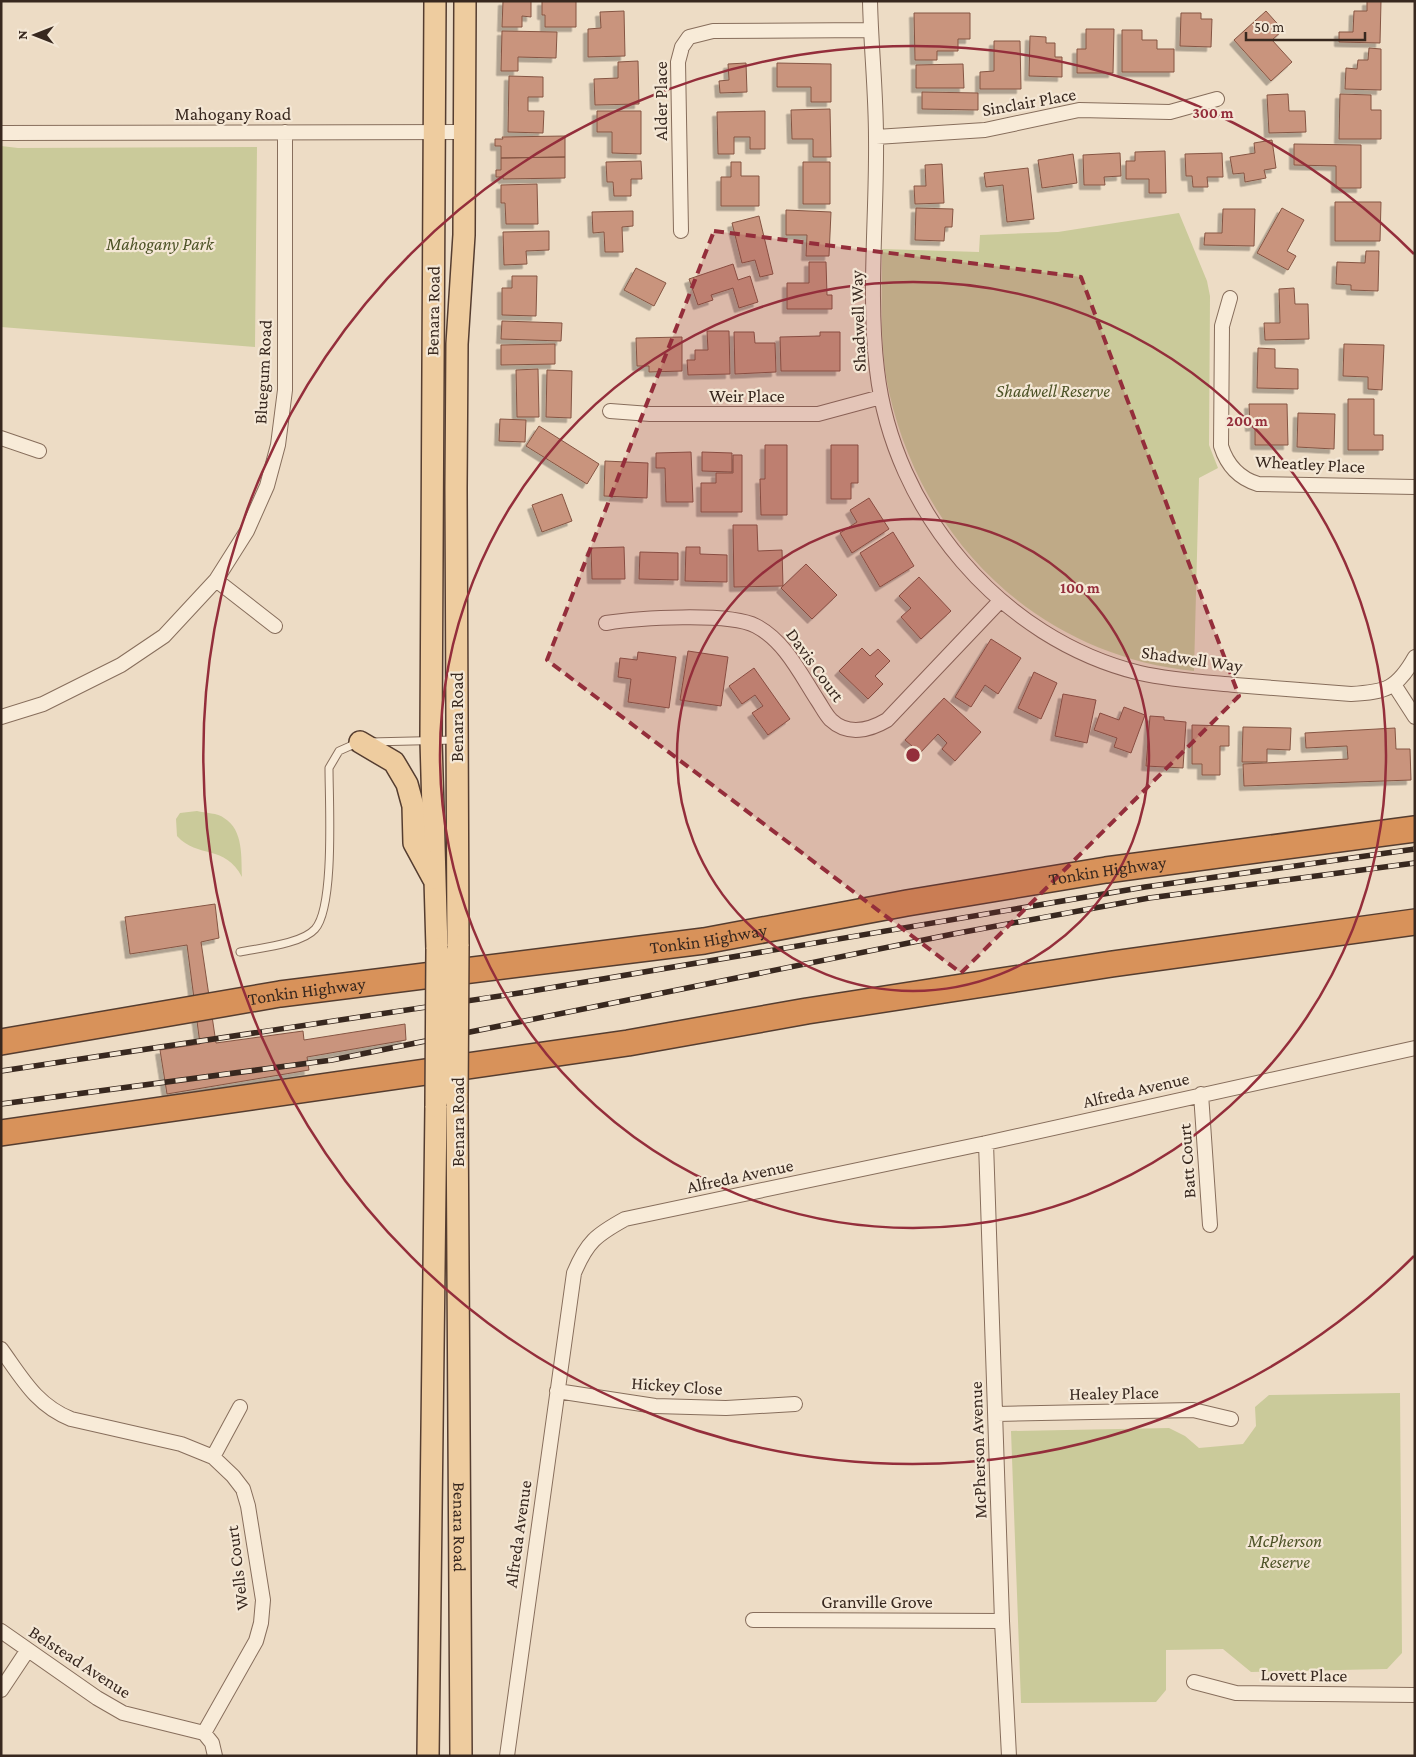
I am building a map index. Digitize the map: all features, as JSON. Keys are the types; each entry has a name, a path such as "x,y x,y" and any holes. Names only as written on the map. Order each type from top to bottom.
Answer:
{"highway":[{"name":"Tonkin Highway","path":"1,1042 280,994 704,941 907,903 1115,869 1415,829"},
{"path":"1,1133 618,1045 807,1011 1112,964 1415,922"}],"main road":[{"name":"Benara Road","path":"428,1749 437,949 431,740 435,1"},
{"name":"Benara Road","path":"460,1749 456,488 457,344 464,235 465,1"},
{"path":"432,437 438,446 444,440 448,380 457,344"},
{"name":"Benara Road","path":"431,740 446,728 445,536 456,488"},
{"path":"360,742 394,762 407,784 413,806 414,843 435,882"},
{"path":"428,1749 435,1734 441,1733 448,1734 460,1749"}],"street":[{"name":"Shadwell Way","path":"870,1 876,137 873,337 881,397 898,452 922,504 948,544 981,584 1000,601 1052,637 1093,656 1138,672 1194,682 1351,694 1375,693 1395,686"},
{"name":"Alder Place","path":"681,231 678,62 682,48 689,37 713,31 871,30"},
{"name":"Sinclair Place","path":"876,137 985,130 1079,110 1170,112 1217,99"},
{"name":"Bluegum Road","path":"1,717 44,704 120,665 164,636 216,580 247,531 266,486 278,445 285,390 285,132"},
{"name":"Mahogany Road","path":"1,133 464,132"},
{"name":"Wheatley Place","path":"1230,298 1222,326 1221,446 1226,460 1236,472 1245,480 1258,484 1415,487"},
{"name":"Weir Place","path":"610,411 650,414 818,414 881,397"},
{"path":"1,438 39,452"},
{"path":"216,580 276,626"},
{"name":"Davis Court","path":"606,623 633,619 702,618 754,625 776,639 831,720 856,730 872,729 887,720 1000,601"},
{"path":"1415,657 1395,686 1415,717"},
{"name":"Alfreda Avenue","path":"506,1756 574,1273 582,1254 599,1233 625,1219 986,1143 1415,1048"},
{"name":"Batt Court","path":"1201,1094 1210,1225"},
{"name":"McPherson Avenue","path":"986,1143 997,1414 1002,1621 1009,1756"},
{"name":"Wells Court","path":"1,1349 40,1401 55,1412 71,1418 180,1444 212,1457 233,1476 243,1489 248,1506 263,1600 261,1623 256,1641 204,1733"},
{"name":"Hickey Close","path":"557,1391 655,1406 726,1408 794,1404"},
{"path":"212,1457 240,1407"},
{"name":"Healey Place","path":"997,1414 1193,1410 1231,1418"},
{"name":"Granville Grove","path":"753,1620 1002,1621"},
{"name":"Belstead Avenue","path":"1,1632 97,1698 123,1713 204,1733"},
{"path":"1,1690 27,1651"},
{"name":"Lovett Place","path":"1194,1682 1236,1694 1415,1695"},
{"path":"204,1733 212,1743 215,1756"}],"lane":[{"path":"240,952 303,937 315,930 322,919 327,892 329,768 339,751 360,742 457,740"}],"highlighted area":[{"path":"714,231 1081,277 1239,696 961,973 547,660"}],"green space":[{"name":"Mahogany Park","path":"1,146 18,148 257,147 255,347 1,327"},
{"name":"Shadwell Reserve","path":"1179,213 1207,281 1210,296 1209,445 1218,468 1199,478 1194,671 1138,661 1086,642 1038,616 996,582 960,542 929,497 906,447 889,392 884,357 882,321 882,249 979,252 980,235 1058,232"},
{"path":"197,811 221,816 235,830 240,845 242,877 228,860 185,843 177,836 176,819 180,813"},
{"name":"McPherson Reserve","path":"1400,1393 1402,1653 1387,1669 1251,1672 1223,1649 1166,1650 1166,1690 1156,1702 1021,1703 1011,1431 1169,1428 1185,1436 1199,1448 1243,1444 1256,1426 1255,1407 1269,1395"}],"building":[{"path":"503,1 531,1 531,17 522,16 522,27 502,27"},
{"path":"542,1 576,1 576,27 545,27 545,15 542,15"},
{"path":"1367,1 1381,1 1380,43 1339,42 1339,32 1353,32 1354,11 1367,11"},
{"path":"624,11 625,56 588,57 588,29 601,28 600,12"},
{"path":"1266,11 1283,30 1272,40 1292,62 1271,81 1234,40"},
{"path":"914,13 970,13 970,39 958,39 958,51 937,51 937,60 915,60"},
{"path":"1181,13 1201,13 1201,19 1212,19 1211,47 1180,46"},
{"path":"1086,29 1114,29 1113,73 1077,73 1077,49 1086,49"},
{"path":"1122,30 1142,30 1142,40 1157,40 1157,49 1174,49 1174,72 1122,72"},
{"path":"502,31 557,32 556,58 518,57 518,71 501,71"},
{"path":"1030,36 1046,37 1046,43 1055,43 1055,57 1062,57 1062,77 1029,76"},
{"path":"994,41 1020,41 1021,89 980,89 980,72 994,71"},
{"path":"1369,48 1381,49 1381,90 1345,89 1346,68 1357,69 1358,60 1368,60"},
{"path":"638,61 639,104 595,105 594,79 618,78 618,62"},
{"path":"746,63 747,92 720,93 719,81 729,80 728,64"},
{"path":"777,63 831,64 831,102 811,102 811,87 777,87"},
{"path":"963,64 964,88 916,88 916,65"},
{"path":"509,76 543,77 543,97 528,97 528,111 544,111 543,133 508,132"},
{"path":"922,92 978,93 978,110 922,109"},
{"path":"1288,94 1289,111 1305,111 1306,132 1269,133 1267,95"},
{"path":"1340,94 1371,95 1371,110 1381,110 1381,139 1339,139"},
{"path":"830,109 831,157 813,157 813,139 792,139 791,110"},
{"path":"597,111 641,111 641,154 612,153 612,132 597,132"},
{"path":"765,111 765,149 750,149 750,137 734,137 734,154 718,154 717,112"},
{"path":"565,136 565,157 501,158 501,146 495,146 495,139 503,139 502,137"},
{"path":"1272,140 1276,168 1264,170 1266,178 1245,182 1244,173 1233,174 1230,157 1255,153 1254,143"},
{"path":"1294,144 1361,145 1361,188 1336,188 1336,166 1294,165"},
{"path":"1165,151 1166,193 1149,193 1149,179 1126,179 1126,161 1135,161 1135,152"},
{"path":"1120,153 1121,176 1104,177 1105,185 1084,185 1083,155"},
{"path":"1222,153 1223,177 1207,177 1208,187 1193,187 1192,176 1186,176 1185,154"},
{"path":"1073,154 1077,183 1042,188 1038,160"},
{"path":"565,157 565,178 503,179 503,177 496,177 496,170 501,170 501,158"},
{"path":"641,161 642,179 631,179 631,196 614,196 613,182 607,182 606,162"},
{"path":"731,162 741,162 741,176 759,176 759,206 721,206 721,177 731,177"},
{"path":"803,162 830,162 830,204 803,204"},
{"path":"942,164 944,203 915,204 914,186 926,186 925,165"},
{"path":"1028,168 1034,219 1007,222 1003,185 986,187 984,173"},
{"path":"537,184 538,224 506,224 505,203 501,203 501,185"},
{"path":"1335,202 1381,202 1380,241 1335,241"},
{"path":"916,208 953,209 952,227 945,227 944,241 915,240"},
{"path":"1282,208 1304,220 1287,251 1296,256 1288,270 1257,253"},
{"path":"1223,209 1255,209 1254,246 1204,245 1205,233 1222,233"},
{"path":"786,210 831,212 829,256 806,256 807,235 786,235"},
{"path":"633,211 633,226 622,227 623,252 605,252 604,232 593,233 592,212"},
{"path":"759,216 773,274 760,277 755,260 742,263 732,223"},
{"path":"549,231 549,250 526,251 527,264 504,265 503,232"},
{"path":"1366,251 1379,251 1378,291 1351,290 1351,285 1336,284 1337,262 1365,263"},
{"path":"809,262 826,262 827,295 832,295 832,309 787,309 787,283 809,283"},
{"path":"733,264 738,280 750,276 758,302 739,308 733,288 711,295 713,300 698,305 689,279"},
{"path":"636,268 666,283 654,306 624,290"},
{"path":"512,276 537,276 536,316 502,315 502,288 512,288"},
{"path":"1294,288 1295,304 1308,304 1309,339 1265,340 1264,323 1280,323 1279,289"},
{"path":"502,321 562,323 561,341 501,339"},
{"path":"707,331 729,331 730,374 688,375 687,360 695,360 695,350 708,350"},
{"path":"734,332 754,332 755,343 775,343 776,372 735,374"},
{"path":"820,332 840,332 840,371 781,371 780,337 820,336"},
{"path":"682,337 682,371 649,372 649,366 637,366 636,338"},
{"path":"555,344 555,364 501,365 501,345"},
{"path":"1344,344 1384,345 1382,390 1368,389 1368,377 1343,376"},
{"path":"1258,348 1275,349 1275,368 1298,369 1298,389 1257,388"},
{"path":"538,369 539,417 517,417 516,370"},
{"path":"547,370 572,371 571,418 546,417"},
{"path":"1348,399 1374,399 1374,435 1383,435 1383,450 1348,450"},
{"path":"1249,404 1287,404 1288,445 1255,445 1255,426 1250,427"},
{"path":"1298,413 1335,414 1334,449 1297,447"},
{"path":"500,419 526,420 525,442 499,441"},
{"path":"539,426 599,464 587,484 526,446"},
{"path":"765,445 787,445 787,515 761,515 760,479 765,479"},
{"path":"831,445 858,445 858,483 851,483 851,499 831,499"},
{"path":"691,452 693,502 666,502 665,468 656,468 656,453"},
{"path":"702,452 732,453 732,472 702,471"},
{"path":"733,455 742,455 742,512 701,512 701,483 716,483 716,473 733,473"},
{"path":"605,461 648,463 647,498 604,496"},
{"path":"562,494 572,521 542,532 532,505"},
{"path":"869,498 889,529 852,553 840,533 857,522 850,510"},
{"path":"733,525 757,525 758,551 782,550 783,586 734,587"},
{"path":"893,532 914,566 880,587 860,553"},
{"path":"624,547 625,579 592,579 591,548"},
{"path":"686,547 700,547 700,554 727,555 727,582 685,581"},
{"path":"640,552 678,553 678,580 639,579"},
{"path":"806,564 837,595 812,619 781,588"},
{"path":"919,577 951,611 921,639 901,617 911,608 899,596"},
{"path":"991,639 1021,658 998,694 985,685 971,707 955,697"},
{"path":"862,648 870,656 878,649 890,661 875,676 883,684 868,699 839,671"},
{"path":"688,651 728,657 721,706 680,700"},
{"path":"638,652 676,657 669,708 628,702 631,679 618,677 620,658 637,660"},
{"path":"754,668 790,719 768,735 752,713 763,706 755,695 742,704 729,686"},
{"path":"1034,672 1057,683 1041,719 1018,708"},
{"path":"1063,694 1096,700 1087,743 1055,736"},
{"path":"944,698 981,732 955,761 942,749 947,743 938,734 920,753 905,740"},
{"path":"1124,707 1145,715 1131,753 1114,747 1117,738 1094,730 1100,713 1119,720"},
{"path":"1150,716 1164,717 1164,720 1186,722 1183,768 1146,766"},
{"path":"1192,725 1229,726 1229,746 1220,746 1220,775 1202,775 1202,764 1192,764"},
{"path":"1243,727 1291,728 1290,750 1267,749 1267,762 1242,762"},
{"path":"1395,728 1396,749 1410,749 1411,780 1244,786 1243,764 1348,759 1347,746 1306,748 1305,733"},
{"path":"215,904 219,938 201,942 216,1043 303,1031 304,1040 405,1024 406,1040 307,1057 309,1070 167,1094 160,1050 200,1044 187,945 130,954 125,917"}],"railway":[{"path":"1,1071 526,992 1145,887 1415,849"},
{"path":"1,1104 332,1060 953,934 1149,898 1415,863"}]}
